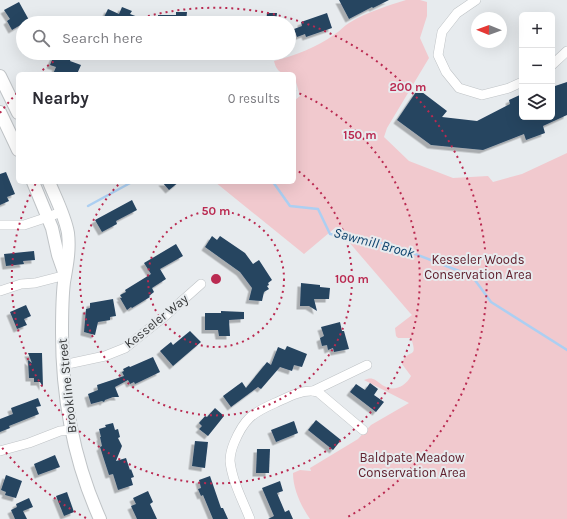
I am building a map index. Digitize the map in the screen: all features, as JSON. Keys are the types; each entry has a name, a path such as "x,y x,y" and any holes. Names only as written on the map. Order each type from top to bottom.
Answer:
{"main road":[{"path":"0,76 16,109"},
{"path":"0,112 16,146"},
{"path":"34,184 52,228 58,255 66,275"},
{"name":"Brookline Street","path":"50,184 68,233 69,251 63,297 62,332 63,365 70,430 81,471 100,519"}],"street":[{"path":"476,0 457,13 442,32 438,55 446,72 459,88 482,95 509,88 519,83"},
{"path":"555,62 567,51"},
{"path":"0,225 24,225 48,218 61,212"},
{"path":"0,291 21,284 35,283 66,275"},
{"name":"Kesseler Way","path":"63,365 105,356 125,348 165,316 201,284"},
{"path":"313,391 367,365"},
{"path":"250,519 232,473 230,459 238,433 246,420 257,411 293,396 308,391 313,391 318,392 363,430"},
{"path":"0,451 29,443 60,431 70,430"}],"green space":[{"path":"406,0 420,0 427,2 427,16 420,38 429,58 387,128 384,137 409,161 453,178 488,176 493,182 522,174 567,153 567,519 310,519 296,491 293,473 300,470 311,471 310,468 358,439 371,425 409,403 364,380 373,379 388,388 396,388 409,380 411,376 402,364 404,359 413,352 413,345 411,338 398,338 396,336 395,328 412,315 336,227 304,254 217,184 296,184 296,99 300,96 296,82 296,72 281,72 278,70 274,61 296,60 296,55 328,39 349,23 377,10"}],"building":[{"path":"339,0 389,0 349,19"},
{"path":"19,2 27,16 16,16 16,28 12,30 7,21 10,19 4,10"},
{"path":"122,7 132,11 130,14 135,16 104,16 108,9 119,14"},
{"path":"176,12 187,12 187,16 158,16 158,15 176,15"},
{"path":"267,13 277,13 277,16 267,16"},
{"path":"327,13 332,28 306,37 305,34 297,37 296,28 302,26 301,22"},
{"path":"52,60 70,60 81,65 78,72 54,72 56,67 50,65"},
{"path":"567,82 567,115 543,126 545,133 526,140 524,134 483,150 431,145 397,120 418,89 447,111 442,117 477,121 510,104 509,100 519,95 519,120 555,120 555,86"},
{"path":"6,172 15,194 7,197 9,201 0,205 0,174"},
{"path":"164,184 176,184 169,190"},
{"path":"132,200 137,210 116,221 117,224 102,232 95,220"},
{"path":"212,236 217,240 220,236 245,253 253,264 259,260 272,280 268,283 269,285 267,286 269,289 264,292 262,301 249,300 252,288 240,272 205,247"},
{"path":"176,244 183,256 160,269 166,279 152,288 154,292 149,296 150,297 127,310 120,298 122,298 120,295 126,292 125,290 151,274 144,263"},
{"path":"34,251 35,260 23,261 24,264 6,266 4,254"},
{"path":"301,283 320,285 320,287 330,288 329,299 314,299 317,311 309,306 300,306"},
{"path":"113,299 116,316 110,317 110,320 98,322 95,335 84,332 86,309 90,308 90,303"},
{"path":"26,305 31,316 24,319 27,325 17,329 10,312"},
{"path":"221,311 244,312 244,319 229,320 230,336 219,336 218,330 205,330 205,313 221,313"},
{"path":"340,322 349,349 334,352 333,348 328,350 327,345 322,346 320,338 324,336 321,327"},
{"path":"190,331 201,342 173,366 160,351 171,342 173,345"},
{"path":"287,346 307,354 302,367 294,365 292,371 280,367 261,389 258,387 231,407 223,396 242,382 246,388 267,362 271,365 278,347 285,350"},
{"path":"28,353 42,353 43,387 40,382 34,382 34,378 29,378 28,360 32,363"},
{"path":"153,357 160,372 135,384 134,382 130,384 128,380 115,387 119,397 113,397 105,400 104,402 102,401 91,404 88,394 98,390 97,385 124,376 122,372 124,371 123,369"},
{"path":"370,383 378,389 374,395 384,402 376,412 350,392 356,384 365,390"},
{"path":"38,398 41,406 36,407 39,414 9,426 10,428 0,432 0,419 13,414 11,408"},
{"path":"215,408 224,416 208,436 199,429 202,426 199,423"},
{"path":"316,420 341,440 333,450 308,430"},
{"path":"294,421 298,433 276,442 271,430"},
{"path":"113,423 115,430 118,429 120,437 118,438 122,446 116,461 126,458 134,477 131,478 133,485 118,490 113,474 109,475 100,447 102,446 99,429 106,427 105,425"},
{"path":"195,441 208,442 205,468 192,466"},
{"path":"257,449 270,449 269,473 256,473"},
{"path":"55,455 60,467 38,475 34,464"},
{"path":"6,475 22,481 16,498 5,495 6,492 1,490"},
{"path":"210,476 221,508 223,508 228,519 213,519 203,495 201,496 198,489 201,488 199,480"},
{"path":"280,481 283,491 277,493 285,512 289,510 293,519 268,519 274,516 262,488"},
{"path":"148,491 153,502 150,504 157,519 137,519 131,506 136,504 133,498"},
{"path":"67,492 74,512 64,516 56,496"},
{"path":"29,498 33,507 23,511 27,519 15,519 11,510 17,507 16,504"}],"waterway":[{"name":"Sawmill Brook","path":"88,206 128,184"},
{"name":"Sawmill Brook","path":"274,184 290,206 318,209 330,234 392,245 472,276 491,302 567,350"}],"park label":[{"name":"Kesseler Woods Conservation Area","path":"478,266"},
{"name":"Baldpate Meadow Conservation Area","path":"412,464"}]}
